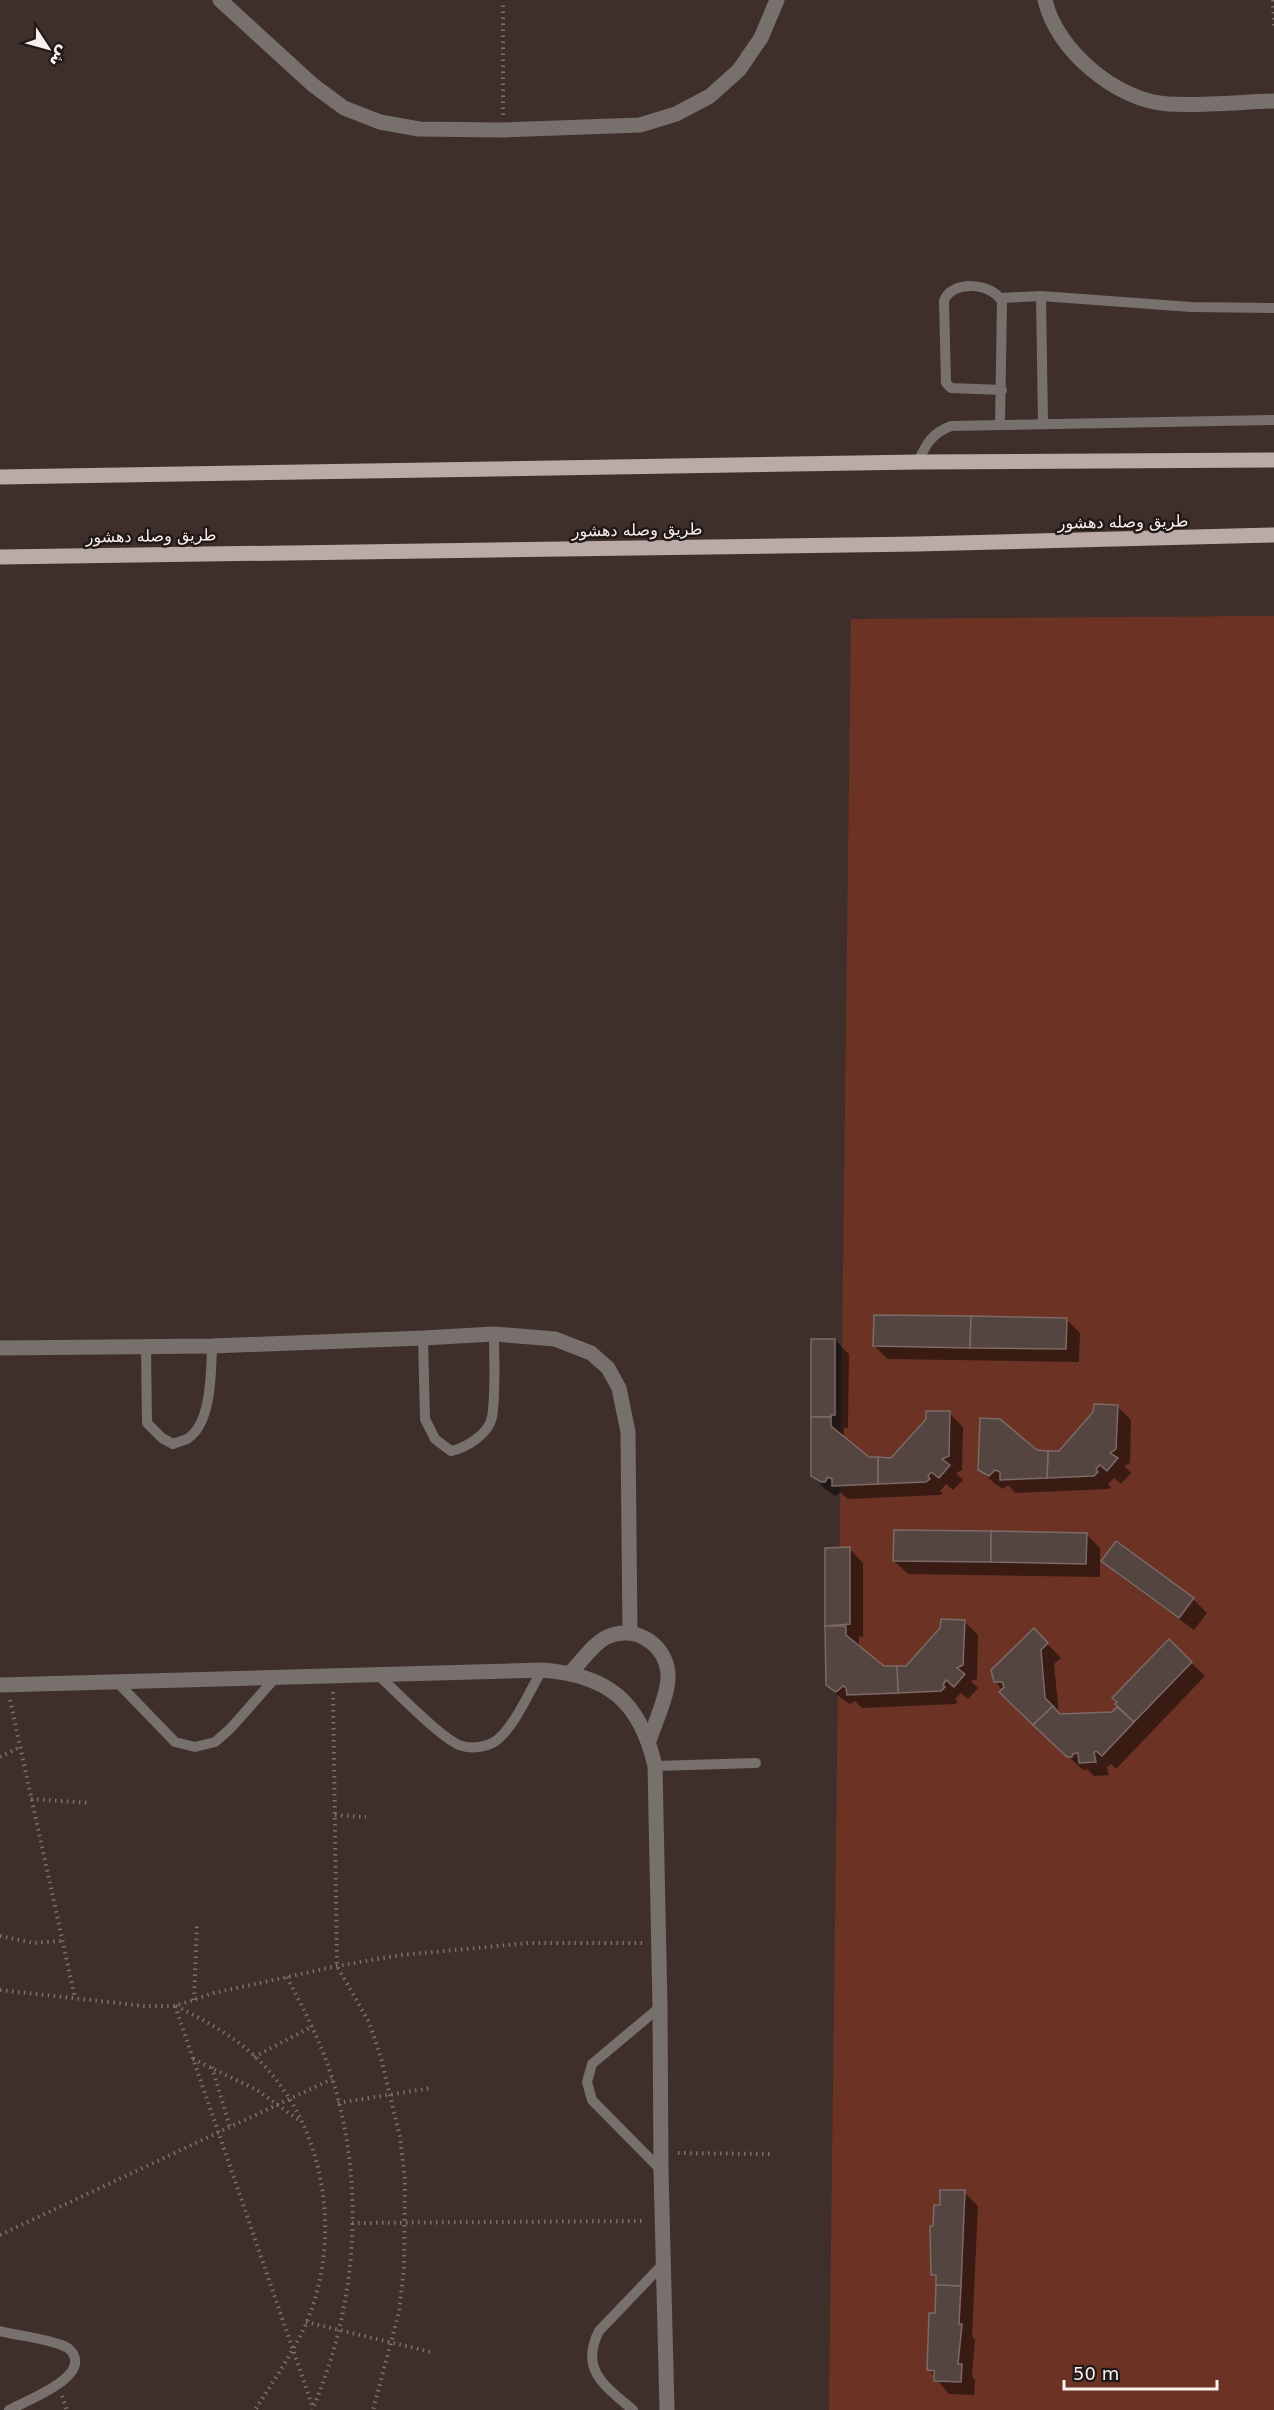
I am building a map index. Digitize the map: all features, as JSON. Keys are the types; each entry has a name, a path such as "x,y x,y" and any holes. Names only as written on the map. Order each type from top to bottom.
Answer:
{"main road":[{"path":"0,477 918,462 1274,460"},
{"name":"طريق وصله دهشور","path":"0,556 917,544 1274,535"}],"street":[{"path":"220,0 313,85 344,108 380,122 419,129 502,130 639,125 676,114 710,96 739,70 761,38 777,0"},
{"path":"1045,0 1065,42 1092,72 1127,93 1166,104 1274,101"},
{"path":"0,1348 212,1346 494,1334 555,1339 591,1353 608,1368 619,1388 627,1432 630,1633"},
{"path":"571,1672 605,1638 617,1633 630,1633 654,1644 662,1654 667,1667 668,1680 650,1741"},
{"path":"3,1685 542,1670 571,1672 596,1682 619,1696 637,1717 650,1741 655,1766 667,2410"}],"lane":[{"path":"1000,424 1002,390 1003,308 1000,298 987,288 955,287 946,296 944,306 947,386 955,389 1002,390"},
{"path":"1041,296 1043,424"},
{"path":"1000,298 1041,296 1212,308 1274,308"},
{"path":"918,462 928,441 939,430 951,426 1274,420"},
{"path":"423,1338 425,1419 435,1439 451,1451 463,1448 476,1440 492,1420 494,1334"},
{"path":"146,1346 147,1423 162,1438 173,1444 188,1439 207,1406 212,1346"},
{"path":"378,1675 444,1735 460,1746 479,1748 496,1741 509,1726 542,1670"},
{"path":"117,1682 175,1742 195,1747 215,1743 276,1677"},
{"path":"655,1766 756,1763"},
{"path":"660,2007 605,2050 592,2064 587,2082 592,2100 661,2170"},
{"path":"633,2410 602,2383 596,2374 591,2352 599,2331 665,2262"},
{"path":"0,2331 65,2346 74,2354 76,2365 71,2375 58,2384 9,2410"}],"path":[{"path":"1273,0 1274,27"},
{"path":"502,130 503,5"},
{"path":"332,1676 337,1966 369,2022 391,2095 400,2137 406,2223 405,2268 392,2343 373,2410"},
{"path":"3,1685 20,1747 75,1998"},
{"path":"0,1756 20,1747"},
{"path":"31,1799 90,1803"},
{"path":"334,1815 366,1816"},
{"path":"194,2000 197,1924"},
{"path":"0,1936 33,1943 61,1941"},
{"path":"0,1990 144,2006 175,2006 337,1966 454,1948 530,1942 659,1944"},
{"path":"287,1977 313,2026 332,2079 345,2133 352,2189 352,2245 345,2301 332,2355 313,2409"},
{"path":"175,2006 209,2022 241,2044 268,2070 290,2099 303,2122 320,2171 326,2222 322,2273 306,2322 293,2350 255,2410"},
{"path":"175,2006 313,2409"},
{"path":"254,2056 313,2026"},
{"path":"192,2059 257,2090 303,2122"},
{"path":"212,2067 230,2127"},
{"path":"0,2235 332,2079"},
{"path":"338,2103 431,2088"},
{"path":"661,2153 773,2154"},
{"path":"352,2223 664,2221"},
{"path":"306,2322 431,2352"}],"shaded area":[{"path":"1274,616 1274,2410 829,2410 851,619"}],"building":[{"path":"874,1315 971,1316 970,1348 873,1346"},
{"path":"971,1316 1067,1318 1066,1349 970,1348"},
{"path":"811,1339 835,1339 835,1415 831,1417 811,1417"},
{"path":"1094,1404 1118,1405 1116,1449 1110,1453 1118,1458 1107,1471 1100,1465 1094,1476 1047,1478 1048,1451 1059,1451 1093,1412"},
{"path":"926,1411 950,1411 949,1456 942,1459 950,1465 939,1478 931,1472 928,1476 930,1479 926,1482 878,1484 878,1457 891,1458 926,1419"},
{"path":"811,1417 831,1417 831,1426 869,1457 878,1457 878,1484 832,1486 832,1479 828,1477 825,1482 821,1482 811,1476"},
{"path":"980,1418 1000,1419 1037,1450 1048,1451 1047,1478 1000,1480 1000,1472 995,1470 989,1476 978,1470"},
{"path":"894,1530 991,1531 991,1562 893,1561"},
{"path":"991,1531 1087,1533 1086,1564 991,1562"},
{"path":"1116,1541 1194,1598 1179,1618 1101,1561"},
{"path":"850,1547 850,1624 825,1626 825,1548"},
{"path":"941,1619 965,1620 963,1665 957,1668 965,1674 954,1687 946,1680 943,1685 945,1687 941,1691 898,1693 897,1666 906,1666 940,1628"},
{"path":"825,1626 846,1626 846,1635 884,1666 897,1666 898,1693 847,1695 846,1688 843,1686 836,1692 826,1685"},
{"path":"1034,1628 1048,1643 1041,1650 1045,1698 1053,1706 1033,1725 999,1692 1004,1687 1002,1682 994,1682 991,1670"},
{"path":"1169,1639 1192,1662 1134,1722 1115,1704 1117,1702 1112,1698"},
{"path":"1053,1706 1060,1714 1112,1712 1117,1707 1134,1722 1102,1756 1096,1751 1094,1753 1096,1762 1079,1763 1078,1753 1067,1757 1033,1725"},
{"path":"940,2190 965,2190 961,2286 936,2285 936,2275 931,2275 930,2226 933,2226 934,2205 940,2205"},
{"path":"936,2285 961,2286 959,2324 962,2324 958,2364 962,2364 961,2382 934,2381 934,2371 927,2370 929,2313 935,2313"}]}
